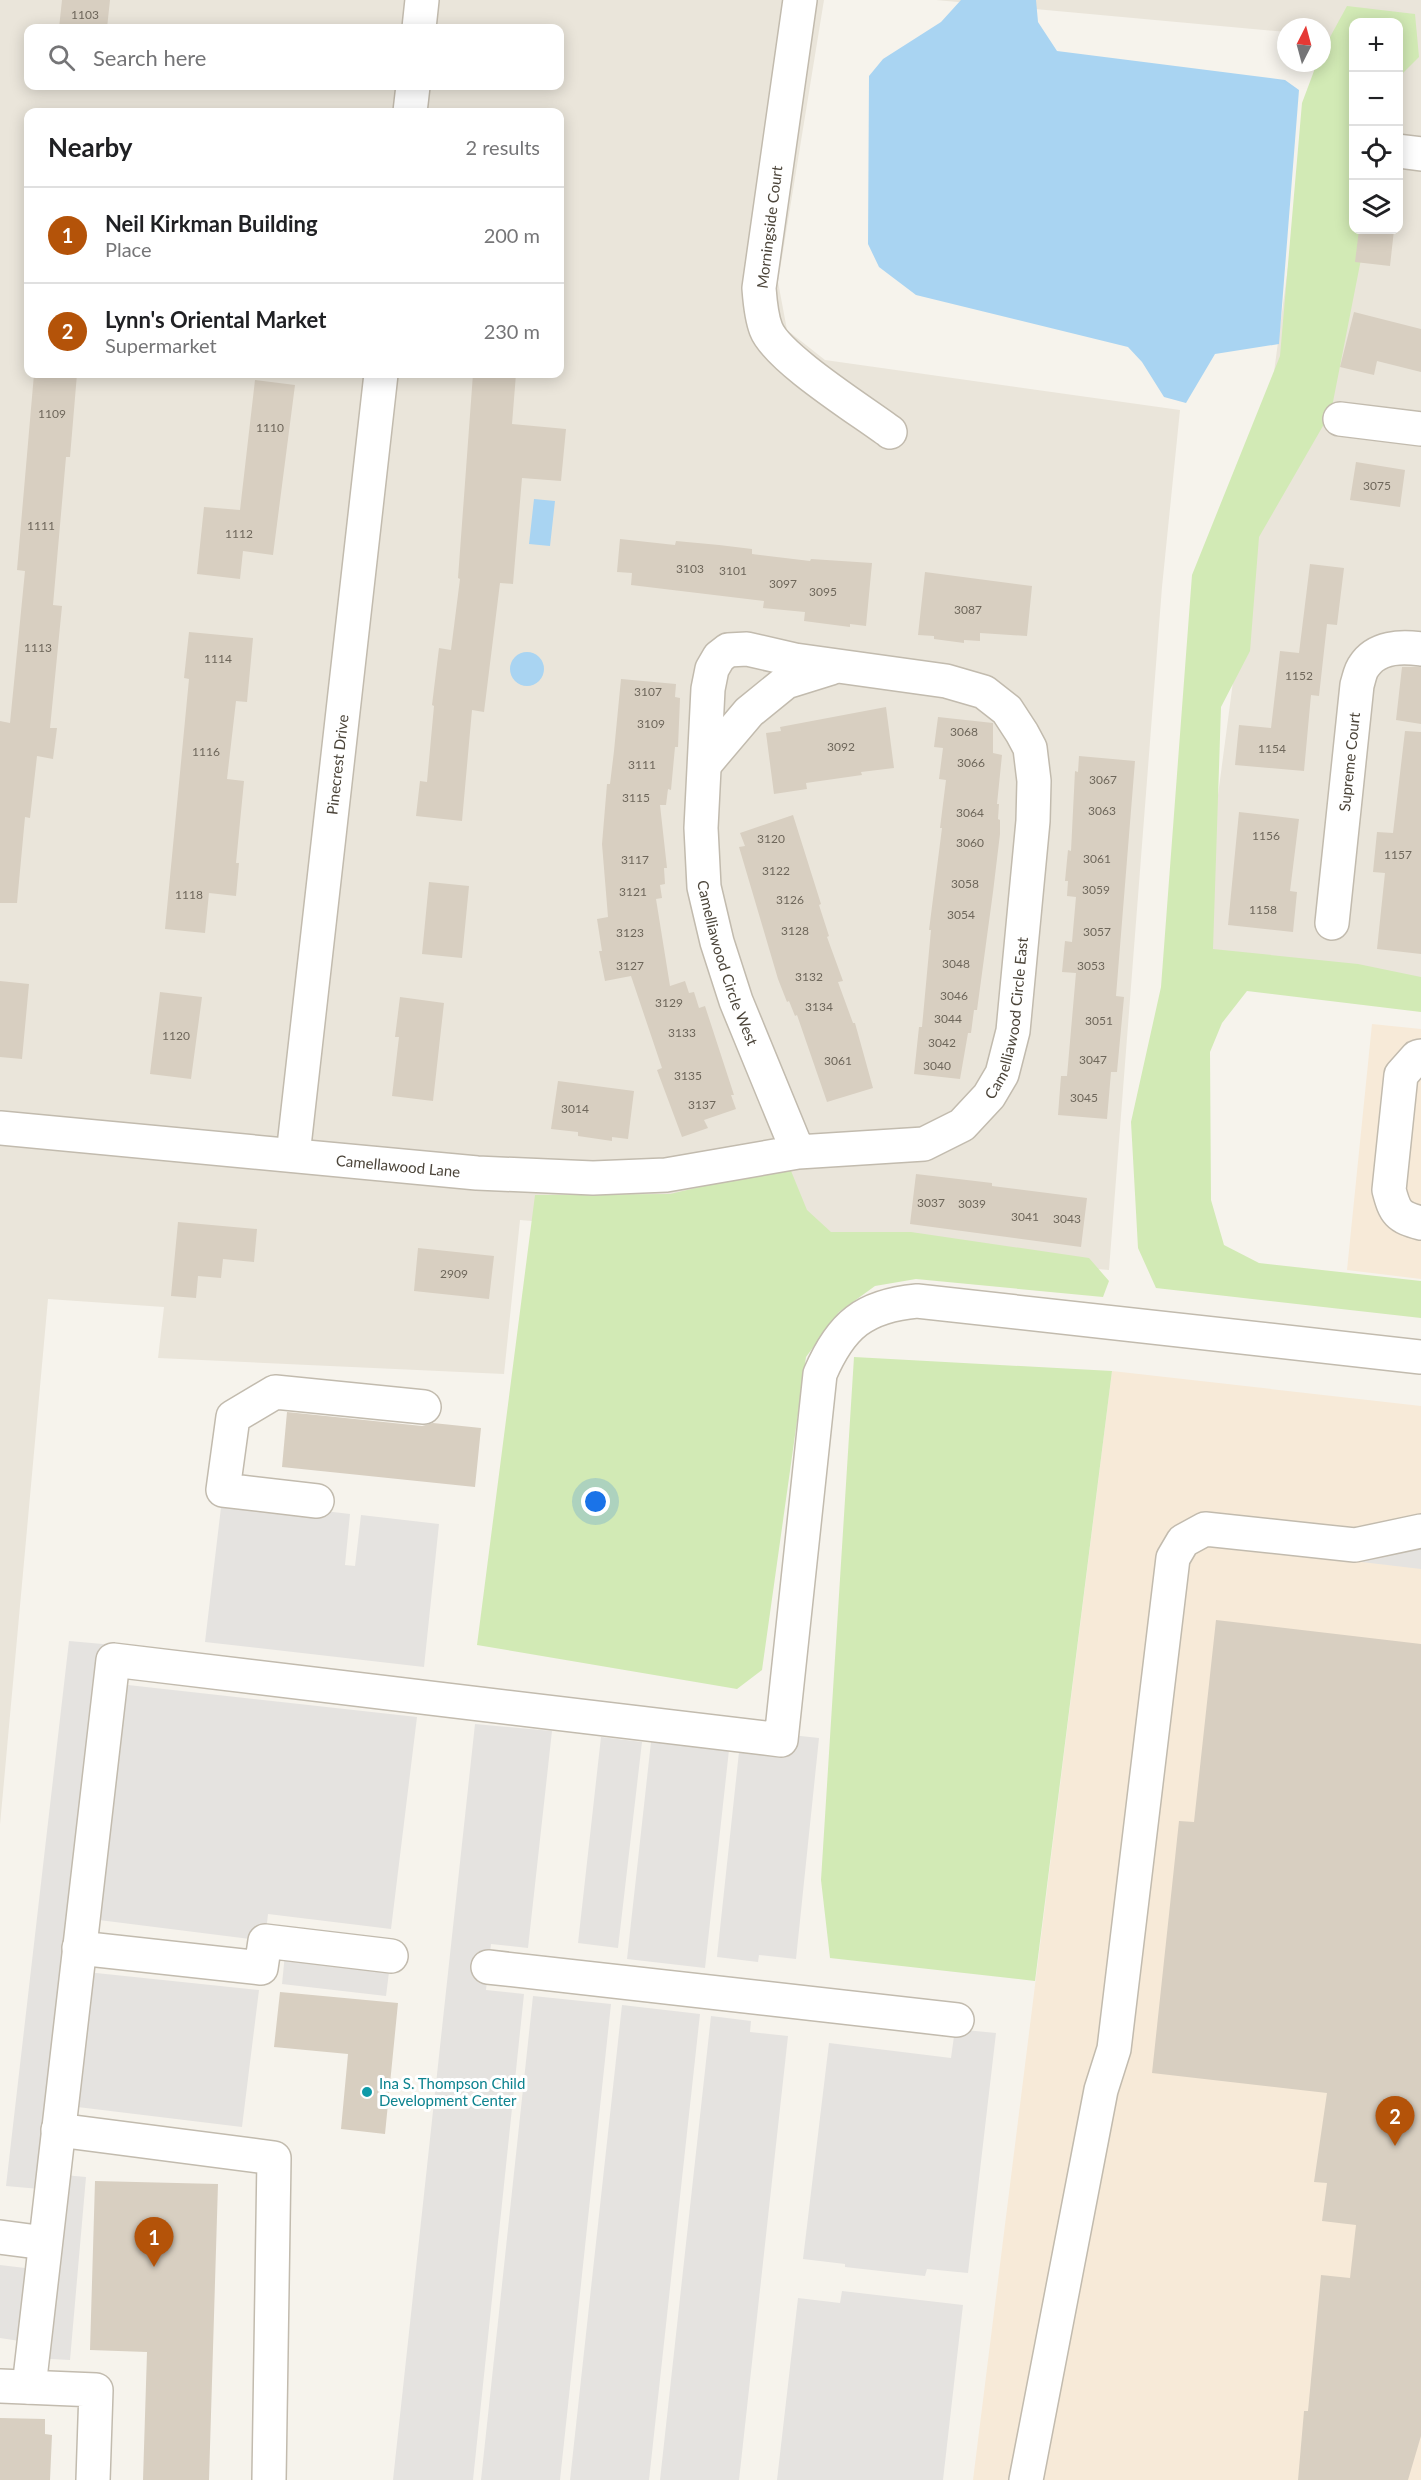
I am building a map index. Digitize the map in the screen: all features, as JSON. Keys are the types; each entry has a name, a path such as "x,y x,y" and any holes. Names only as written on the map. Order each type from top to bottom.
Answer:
{"street":[{"path":"419,24 422,0"},
{"name":"Morningside Court","path":"800,0 759,288 761,308 767,331 786,356 890,432"},
{"path":"410,108 413,90"},
{"path":"1403,152 1421,154"},
{"name":"Pinecrest Drive","path":"293,1155 381,378"},
{"path":"1340,418 1421,429"},
{"name":"Supreme Court","path":"1332,923 1357,685 1364,666 1379,653 1395,648 1421,649"},
{"name":"Camelliawood Circle West","path":"798,1152 736,1001 717,942 704,887 701,828 708,689 712,669 719,657 728,650 747,649 795,660 946,681 984,692 1006,710 1022,733"},
{"name":"Camelliawood Circle West","path":"705,765 749,711 786,682 837,666"},
{"name":"Camelliawood Circle East","path":"798,1152 924,1144 962,1125 989,1096 1002,1074 1013,1031 1033,821 1034,781 1030,748 1022,733"},
{"path":"1421,1056 1417,1057 1401,1075 1389,1190 1393,1207 1401,1217 1421,1222"},
{"name":"Camellawood Lane","path":"0,1128 477,1173 593,1178 666,1175 798,1152"},
{"path":"93,2480 96,2390 14,2386 45,2243 113,1660 781,1740 820,1374 831,1349 845,1330 866,1314 892,1303 917,1301 1421,1357"},
{"path":"317,1500 223,1490 233,1417 275,1392 424,1407"},
{"path":"1026,2480 1101,2090 1114,2049 1173,1558 1182,1541 1205,1529 1354,1545 1421,1531"},
{"path":"80,1948 261,1968 265,1941 391,1956"},
{"path":"488,1967 957,2020"},
{"path":"58,2130 274,2158 268,2480"},
{"path":"0,2237 45,2243"}],"shaded area":[{"path":"0,0 824,0 778,282 787,330 825,360 1180,410 1162,587 1109,1270 520,1220 504,1374 158,1358 164,1307 48,1299 0,1825"},
{"path":"936,0 1421,0 1421,986 1196,961 1314,72 1331,72 1331,18 1277,18 1277,31"},
{"path":"1372,1024 1421,1029 1421,1279 1347,1270"},
{"path":"1112,1371 1421,1406 1421,2480 973,2480"},
{"path":"222,1499 350,1514 345,1565 355,1566 361,1515 439,1524 424,1667 205,1642"},
{"path":"1421,1531 1421,1569 1311,1556"},
{"path":"69,1641 114,1645 110,1683 417,1717 391,1929 268,1914 265,1941 83,1918 77,1971 259,1990 242,2127 61,2105 53,2174 86,2177 70,2360 32,2358 33,2343 0,2338 0,2265 42,2270 51,2190 6,2186"},
{"path":"475,1724 552,1731 528,1948 491,1944 486,1990 524,1994 473,2480 393,2480"},
{"path":"782,1734 819,1738 796,1959 759,1955 758,1962 717,1957 739,1752 779,1755"},
{"path":"601,1737 642,1742 618,1948 578,1943"},
{"path":"651,1742 729,1750 705,1968 627,1959"},
{"path":"286,1944 391,1956 386,1996 282,1984"},
{"path":"533,1996 611,2004 560,2480 481,2480"},
{"path":"622,2005 700,2014 649,2480 570,2480"},
{"path":"711,2016 751,2021 750,2032 788,2036 739,2480 660,2480"},
{"path":"955,2029 996,2033 968,2273 927,2269 925,2276 845,2267 845,2264 803,2259 829,2043 951,2058"},
{"path":"842,2291 963,2305 943,2480 777,2480 798,2298 840,2303"}],"green space":[{"path":"1347,6 1415,14 1419,57 1403,73 1403,18 1349,18 1349,234 1365,234 1331,412 1259,537 1250,651 1221,707 1213,949 1358,964 1421,977 1421,1012 1247,991 1222,1023 1210,1052 1211,1200 1224,1245 1259,1263 1421,1281 1421,1318 1156,1288 1138,1248 1131,1122 1161,987 1192,575 1280,356 1302,103 1314,72 1331,72 1331,35"},
{"path":"789,1166 807,1210 831,1232 911,1232 1089,1258 1109,1281 1103,1297 916,1279 875,1286 839,1312 806,1357 762,1670 737,1689 477,1645 535,1195 670,1194"},
{"path":"854,1357 1112,1371 1035,1981 830,1958 821,1880"}],"water":[{"path":"961,0 1036,0 1038,22 1057,51 1285,80 1299,90 1279,344 1215,354 1186,403 1164,397 1142,362 1128,347 916,295 879,267 868,244 869,76 883,59 941,22"},
{"path":"534,499 555,501 550,546 529,544"},
{"path":"527,652 539,657 544,669 539,681 527,686 515,681 510,669 515,657"}],"building":[{"path":"62,0 110,0 107,24 59,24"},
{"path":"1358,234 1394,234 1390,266 1355,262"},
{"path":"1354,312 1421,329 1421,372 1377,361 1374,375 1340,367"},
{"path":"34,378 77,378 70,457 66,457 53,605 62,606 50,728 57,728 53,759 37,756 30,818 25,817 17,903 0,903 0,721 10,723 25,571 17,570"},
{"path":"473,378 516,378 512,424 566,429 561,481 522,478 513,584 500,583 484,712 472,710 462,821 416,816 420,781 427,782 434,706 432,705 439,648 451,650 460,579 458,578"},
{"path":"255,380 295,385 273,555 243,551 240,579 197,574 204,507 240,510"},
{"path":"1356,462 1405,470 1400,507 1350,500"},
{"path":"620,539 675,545 676,541 719,545 752,549 752,554 810,561 811,559 872,563 866,626 850,624 850,627 804,621 805,612 763,608 764,601 631,585 632,573 617,572"},
{"path":"1310,564 1344,568 1337,625 1327,624 1319,696 1311,695 1304,771 1235,765 1239,725 1271,728 1280,651 1299,653"},
{"path":"925,572 1032,586 1027,636 980,633 980,641 964,640 964,643 918,635"},
{"path":"189,632 253,638 247,702 236,701 227,779 244,781 236,863 239,863 236,896 209,893 205,933 165,929 189,679 184,678"},
{"path":"1402,667 1421,667 1421,724 1396,720"},
{"path":"621,679 676,684 675,697 680,698 678,747 675,747 671,790 668,789 666,805 660,805 667,868 664,868 665,884 660,885 662,898 656,899 670,986 685,981 689,993 694,992 699,1008 705,1006 734,1095 731,1095 736,1109 704,1120 708,1128 682,1137 657,1070 662,1068 631,976 605,981 599,951 602,951 597,919 608,917 602,844 607,784 610,784"},
{"path":"886,707 894,768 806,783 807,789 774,794 766,733 781,731 780,727"},
{"path":"938,717 993,723 993,753 1002,755 997,804 999,804 1000,834 993,892 977,1010 974,1010 971,1033 968,1033 960,1079 914,1074 919,1027 922,1027 931,930 929,930 946,780 939,779 943,748 934,747"},
{"path":"1405,731 1421,732 1421,954 1377,949 1385,873 1373,872 1377,832 1393,833"},
{"path":"1079,756 1135,761 1116,996 1124,997 1117,1072 1111,1072 1107,1119 1058,1115 1061,1076 1067,1076 1076,973 1062,972 1065,941 1072,942 1076,897 1067,896 1068,881 1065,881 1068,850 1071,851 1075,771 1078,772"},
{"path":"1239,812 1299,819 1290,891 1297,892 1293,932 1228,925"},
{"path":"793,815 821,904 819,905 829,936 827,937 843,981 838,982 853,1023 855,1023 873,1088 827,1102 797,1015 795,1016 789,1001 787,1002 778,979 739,847 745,846 740,833"},
{"path":"429,882 469,886 462,958 422,954"},
{"path":"0,981 29,984 22,1059 0,1057"},
{"path":"160,992 202,997 191,1079 150,1074"},
{"path":"400,997 444,1003 433,1101 392,1096 399,1037 395,1037"},
{"path":"558,1081 634,1091 628,1139 612,1137 612,1141 578,1136 578,1132 551,1129"},
{"path":"916,1174 1087,1198 1081,1247 910,1224"},
{"path":"178,1222 257,1229 254,1262 223,1259 221,1278 198,1276 196,1298 171,1296"},
{"path":"418,1248 494,1256 489,1299 414,1291"},
{"path":"287,1412 422,1426 433,1423 481,1428 475,1487 282,1467"},
{"path":"1216,1620 1421,1644 1421,2436 1408,2480 1298,2480 1304,2411 1308,2411 1321,2275 1350,2278 1356,2225 1322,2221 1327,2183 1314,2182 1327,2093 1152,2073 1179,1821 1194,1822"},
{"name":"Ina S. Thompson Child Development Center","path":"280,1992 398,2003 385,2134 341,2129 348,2054 274,2047"},
{"path":"95,2181 218,2184 209,2480 143,2480 147,2352 90,2350"},
{"path":"0,2418 45,2419 45,2434 52,2435 50,2480 0,2480"}],"place":[{"name":"Ina S. Thompson Child Development Center","path":"367,2092"},
{"name":"Lynn's Oriental Market","path":"1395,2146"},
{"name":"Neil Kirkman Building","path":"154,2267"}]}
